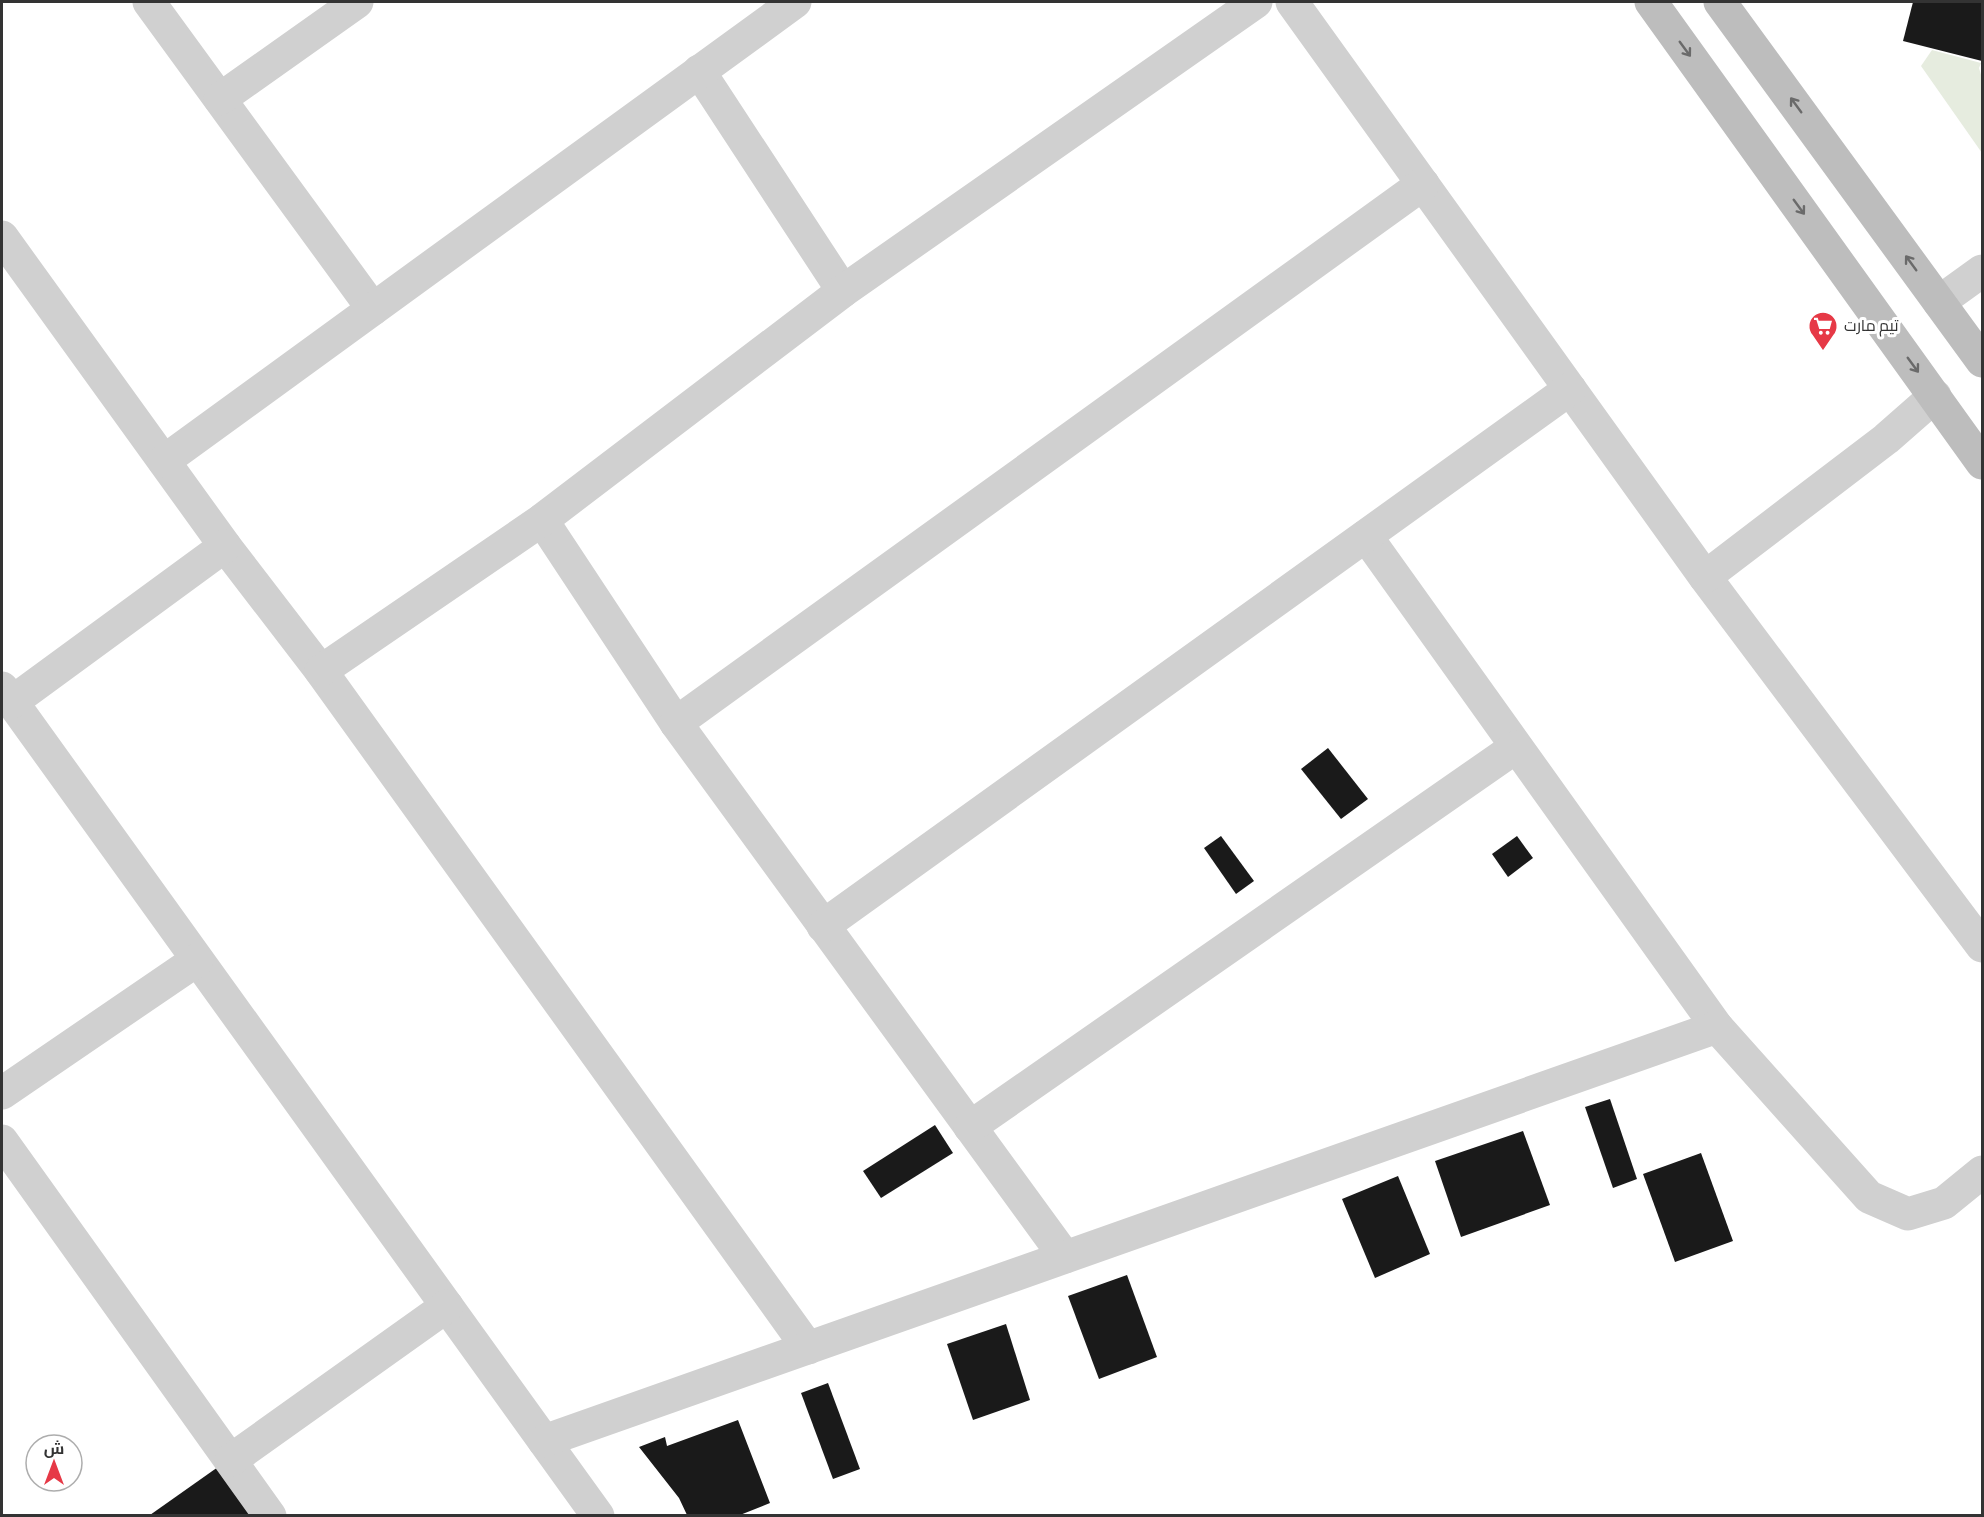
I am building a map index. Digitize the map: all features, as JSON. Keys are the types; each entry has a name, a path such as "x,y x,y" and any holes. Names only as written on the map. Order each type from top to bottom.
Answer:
{"main road":[{"path":"1650,2 1983,463"},
{"path":"1720,2 1983,361"}],"street":[{"path":"149,2 373,309"},
{"path":"220,99 357,2"},
{"path":"164,461 795,2"},
{"path":"321,671 542,520 843,291 1256,2"},
{"path":"1292,2 1705,577 1983,946"},
{"path":"699,71 843,291"},
{"path":"676,723 1423,184"},
{"path":"2,237 225,546 321,671 808,1348"},
{"path":"1939,302 1983,271"},
{"path":"823,926 1570,389"},
{"path":"1705,577 1886,439 1935,396"},
{"path":"542,520 676,723 1065,1257"},
{"path":"1366,536 1717,1027 1869,1197 1908,1214 1944,1203 1983,1172"},
{"path":"225,546 7,695 598,1515"},
{"path":"970,1126 1516,747"},
{"path":"2,1093 197,960"},
{"path":"544,1441 1717,1027"},
{"path":"2,1141 270,1515"},
{"path":"231,1460 447,1306"}],"shaded area":[{"path":"1932,50 1981,63 1979,68 1982,78 1982,153 1921,66"}],"building":[{"path":"1913,2 1982,2 1982,61 1903,41"},
{"path":"1328,748 1368,799 1341,819 1301,769"},
{"path":"1221,836 1254,881 1236,894 1204,848"},
{"path":"1517,836 1533,858 1508,877 1492,854"},
{"path":"1610,1099 1637,1179 1613,1188 1585,1107"},
{"path":"935,1125 953,1153 881,1198 863,1171"},
{"path":"1523,1131 1550,1205 1461,1237 1435,1161"},
{"path":"1701,1153 1733,1241 1675,1262 1643,1174"},
{"path":"1398,1176 1430,1254 1375,1278 1342,1199"},
{"path":"1127,1275 1157,1357 1099,1379 1068,1296"},
{"path":"1006,1324 1030,1400 973,1420 947,1344"},
{"path":"828,1383 860,1469 833,1479 801,1393"},
{"path":"738,1420 770,1503 740,1515 687,1515 679,1498 639,1447 665,1437 667,1446"},
{"path":"218,1467 251,1515 150,1515"}],"place":[{"name":"تیم مارت","path":"1823,352"}]}
